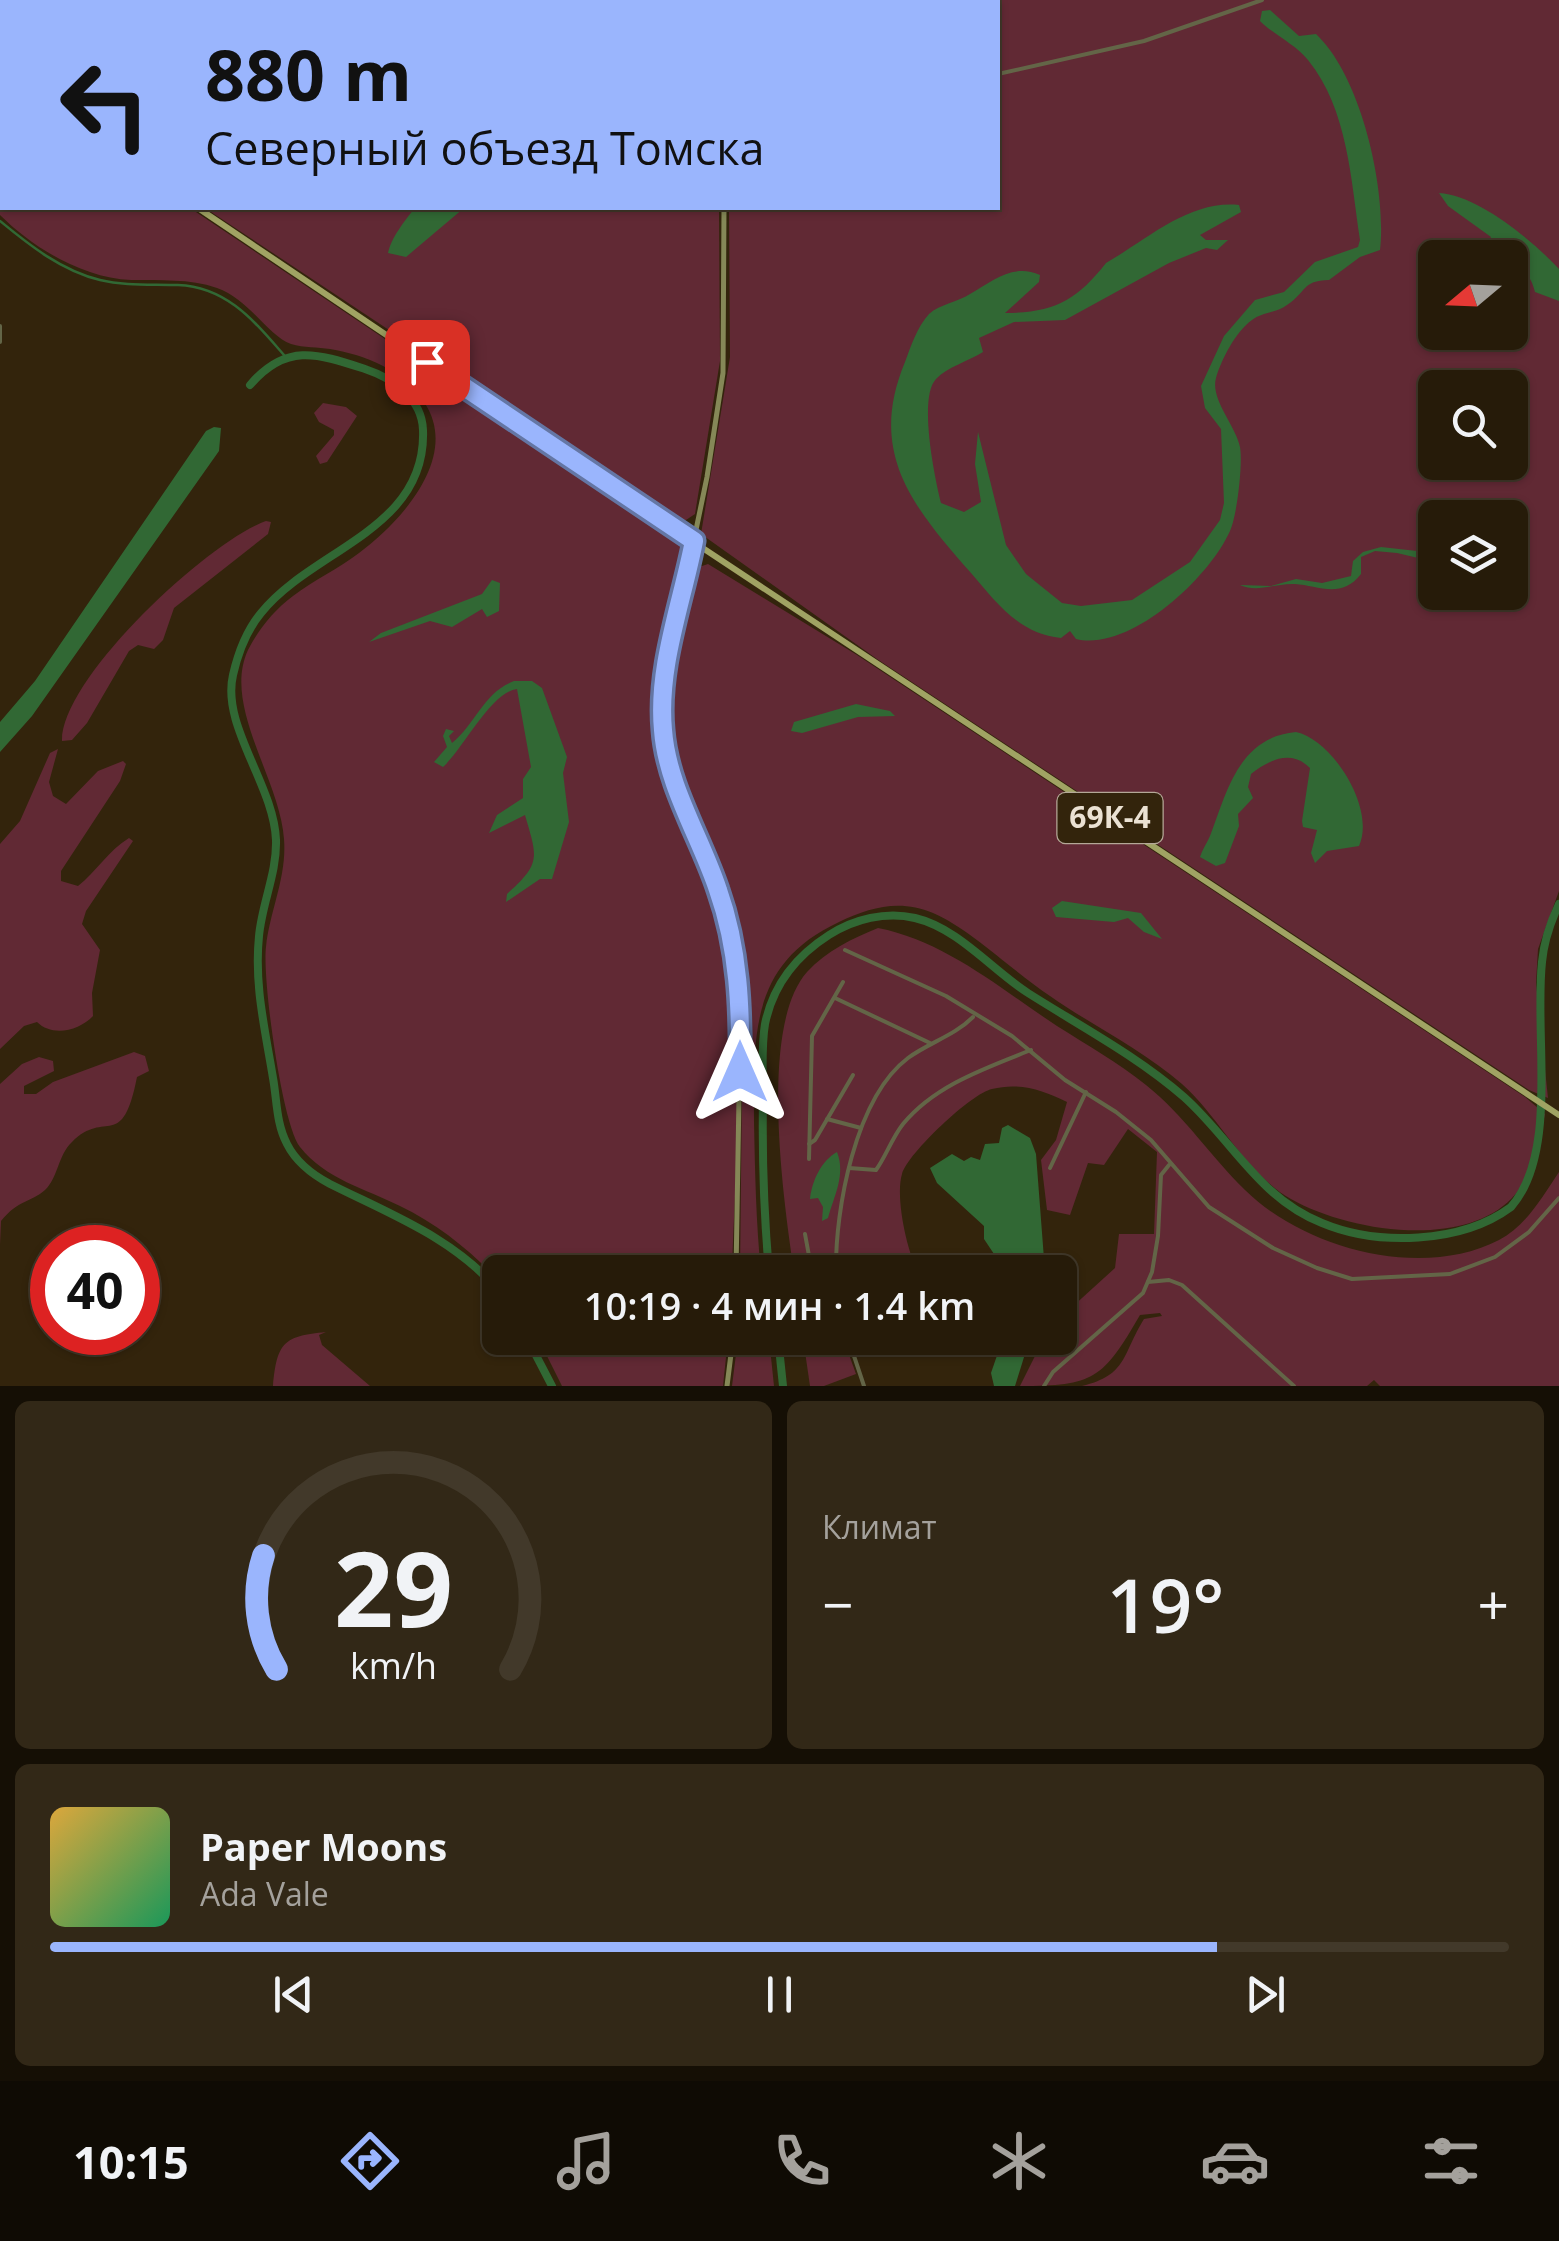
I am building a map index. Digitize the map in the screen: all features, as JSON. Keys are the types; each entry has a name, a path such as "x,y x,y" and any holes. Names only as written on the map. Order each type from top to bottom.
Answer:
{"main road":[{"name":"69К-4","path":"201,210 1559,1115"}],"street":[{"path":"1000,74 1144,41 1262,0"},
{"path":"724,210 723,373 666,674 662,726 670,765 722,900 737,975 740,1038 736,1255"},
{"path":"0,326 0,342"},
{"path":"846,950 918,982 1031,1050 1151,1140 1208,1207 1229,1222 1273,1248 1352,1279 1450,1274 1494,1257 1529,1232 1559,1198"},
{"path":"809,1159 812,1036 843,982"},
{"path":"835,998 933,1044"},
{"path":"836,1255 848,1168 861,1128 905,1060 949,1038 975,1016"},
{"path":"848,1168 876,1170 904,1123 928,1100 949,1086 1031,1050"},
{"path":"809,1144 853,1075"},
{"path":"1050,1168 1086,1092"},
{"path":"827,1119 861,1128"},
{"path":"1044,1386 1053,1372 1143,1293 1158,1236 1161,1175 1171,1163"},
{"path":"805,1234 809,1255"},
{"path":"1148,1282 1169,1280 1182,1285 1294,1386"},
{"path":"727,1386 730,1355"},
{"path":"854,1355 864,1386"}],"shaded area":[{"path":"1000,0 1559,0 1559,891 1538,949 1536,983 1548,1098 1529,1090 877,659 701,534 730,357 729,210 1000,210"},
{"path":"1270,10 1299,36 1316,34 1346,77 1375,166 1380,250 1360,257 1329,280 1309,285 1283,308 1256,317 1230,346 1215,386 1240,447 1239,489 1230,531 1205,570 1165,608 1120,634 1097,640 1076,639 1070,631 1061,638 1046,635 1021,623 990,595 931,525 902,477 891,424 905,362 929,314 1004,275 1021,271 1040,275 1039,282 1005,313 1051,307 1074,295 1106,263 1170,223 1203,209 1239,205 1241,212 1200,235 1206,240 1228,240 1217,250 1206,248 1169,263 1065,320 1014,322 979,338 983,352 936,379 928,403 941,503 964,512 981,502 975,464 978,432 1006,545 1026,574 1062,603 1081,606 1132,600 1190,562 1220,520 1224,503 1221,429 1205,408 1201,386 1224,336 1255,300 1284,292 1315,262 1358,247 1360,240 1346,146 1332,100 1308,60 1260,21 1262,11"},
{"path":"1439,193 1471,202 1528,240 1490,240 1491,237 1448,206"},
{"path":"0,210 193,210 534,439 683,545 684,572 662,675 659,731 670,781 718,900 732,967 739,1054 733,1255 482,1255 482,1265 441,1230 334,1175 300,1147 280,1082 266,964 268,933 283,867 284,839 273,792 247,719 242,672 252,643 279,608 359,553 408,506 431,465 434,423 424,402 395,373 357,355 291,344 239,300 217,288 185,281 131,280 95,274 28,239 0,215"},
{"path":"208,210 719,210 720,361 695,514 686,520 674,519"},
{"path":"414,210 462,210 406,257 388,253 395,235"},
{"path":"1528,240 1559,269 1559,301 1535,292 1528,276"},
{"path":"323,403 346,407 357,416 327,462 320,464 316,456 334,435 334,430 319,422 314,413"},
{"path":"221,428 219,451 32,716 0,752 0,722 35,681 206,431"},
{"path":"266,521 271,522 268,534 174,608 163,640 154,649 138,645 129,651 87,723 72,740 62,741 68,714 85,683 142,615 210,555"},
{"path":"1381,547 1418,551 1418,558 1375,551 1361,557 1361,574 1353,582 1337,589 1295,584 1253,588 1240,585 1271,586 1296,579 1322,583 1351,576 1353,561 1363,552"},
{"path":"708,564 857,655 1525,1097 1545,1114 1534,1158 1519,1189 1490,1214 1464,1225 1435,1230 1372,1226 1315,1210 1291,1199 1260,1175 1196,1098 1151,1060 1050,996 947,920 909,906 885,907 839,922 810,939 788,959 763,1005 757,1032 754,1090 760,1255 740,1255 743,991 724,893 674,761 667,726 676,642 690,581 699,567"},
{"path":"492,580 500,583 499,611 487,617 482,609 452,627 430,621 369,642 381,633 482,594"},
{"path":"514,681 532,681 542,688 567,757 563,773 569,822 552,879 540,879 506,902 507,894 534,859 525,815 489,833 497,815 523,798 523,779 531,767 517,689 497,700 443,767 434,762 447,747 443,736 446,729 454,731 449,736 452,743 487,700"},
{"path":"856,704 890,711 895,716 858,717 802,733 791,731 794,722"},
{"path":"1296,732 1324,748 1348,778 1362,814 1359,846 1327,851 1315,863 1311,853 1317,830 1303,827 1302,821 1310,768 1288,758 1265,764 1251,774 1248,787 1253,798 1238,814 1239,826 1225,863 1216,866 1200,857 1230,785 1248,755 1277,736"},
{"path":"58,749 49,782 53,796 66,804 98,771 123,761 126,764 120,781 61,871 61,881 78,886 122,843 129,838 133,841 86,911 82,924 100,950 92,993 93,1016 65,1030 50,1030 37,1022 24,1026 0,1049 0,844 20,821 50,753"},
{"path":"1062,901 1141,913 1162,939 1144,932 1128,918 1114,922 1056,917 1052,908"},
{"path":"878,928 903,934 949,955 993,982 1146,1085 1245,1190 1270,1211 1331,1242 1401,1257 1468,1252 1499,1240 1518,1227 1559,1172 1559,1386 1380,1386 1374,1380 1367,1386 1082,1386 1116,1369 1144,1319 1162,1316 1160,1313 1140,1315 1116,1353 1094,1374 1065,1384 1020,1386 1036,1355 1077,1355 1077,1303 1115,1268 1119,1234 1154,1234 1157,1152 1128,1129 1104,1165 1088,1163 1070,1215 1047,1210 1041,1160 1056,1140 1067,1102 1021,1087 992,1089 970,1101 907,1164 900,1184 901,1210 911,1255 792,1255 778,1117 783,1032 792,998 807,972 859,936"},
{"path":"134,1052 145,1056 149,1071 137,1077 125,1114 119,1122 94,1128 72,1142 45,1190 1,1221 0,1245 0,1084 22,1064 39,1057 53,1061 54,1071 24,1086 24,1094 36,1094 53,1082"},
{"path":"1008,1125 1030,1138 1036,1154 1044,1255 995,1255 984,1239 984,1226 937,1183 930,1168 952,1154 964,1161 971,1157 980,1160 985,1144 999,1143 1002,1128"},
{"path":"837,1152 838,1185 828,1218 822,1221 823,1207 818,1198 810,1199 811,1192 822,1166"},
{"path":"326,1332 319,1335 322,1345 370,1386 273,1386 277,1360 285,1344 301,1336"},
{"path":"546,1355 726,1355 723,1386 562,1386"},
{"path":"736,1355 771,1355 774,1386 732,1386"},
{"path":"805,1355 849,1355 856,1374 824,1386 810,1386"},
{"path":"997,1355 1025,1355 1015,1386 994,1386 991,1373"}],"waterway":[{"path":"0,221 47,256 86,276 211,292 238,308 284,355"},
{"path":"250,385 289,357 331,359 395,384 417,408 423,430 419,464 407,492 363,535 308,571 261,613 244,642 233,675 234,715 267,798 276,840 261,924 258,972 283,1136 311,1172 442,1242 482,1273"},
{"path":"768,1255 763,1164 765,1024 780,984 796,962 817,943 849,925 882,916 904,916 946,931 1028,993 1166,1082 1201,1114 1263,1183 1300,1212 1344,1230 1418,1238 1491,1219 1511,1207 1526,1184 1540,1125 1542,962 1559,904"},
{"path":"536,1355 552,1386"},
{"path":"780,1355 783,1386"}],"route":[{"path":"427,362 694,541 666,674 663,735 670,765 727,920 740,1000 740,1072"}]}
